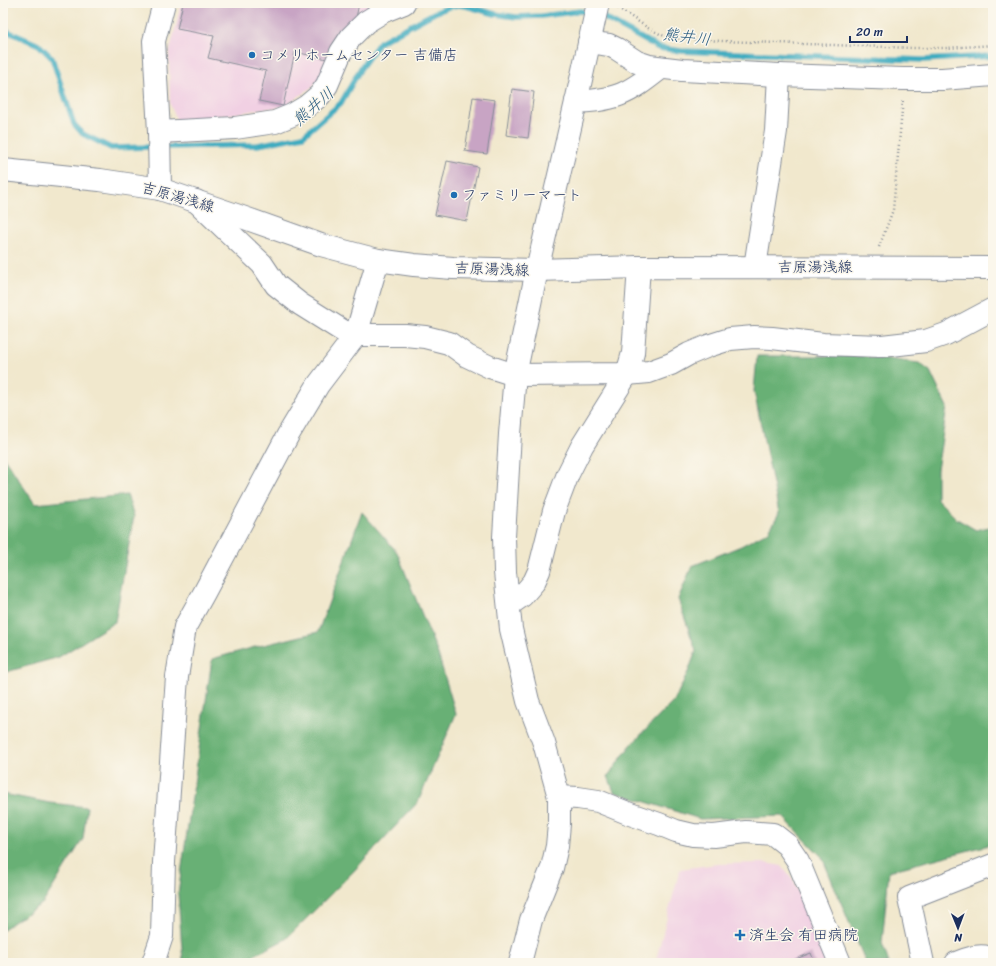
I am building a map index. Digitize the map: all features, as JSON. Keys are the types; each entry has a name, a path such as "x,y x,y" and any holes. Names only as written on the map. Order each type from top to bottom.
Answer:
{"street":[{"path":"160,189 159,132 154,41 164,3"},
{"path":"159,132 235,128 275,122 292,115 307,106 320,95 327,85 341,52 351,37 366,22 384,11 404,3"},
{"path":"520,963 531,920 552,868 557,846 559,797 544,743 528,701 511,629 505,572 504,537 515,375 537,270 590,37 608,5"},
{"path":"590,37 597,43 609,45 617,49 637,62 661,68 779,75 903,79 942,79 993,75"},
{"path":"576,102 600,100 619,95 637,86 661,68"},
{"path":"754,267 776,131 779,75"},
{"name":"吉原湯浅線","path":"3,170 100,180 160,189 321,245 378,260 414,265 453,268 537,270 639,267 993,268"},
{"path":"196,201 262,264 276,285 300,304 343,331 356,335 405,335 425,337 449,343 467,356 490,367 515,375 628,374 649,372 671,364 701,349 730,339 754,337 822,344 882,346 926,341 946,334 993,309"},
{"path":"153,963 162,936 164,854 177,677 185,627 288,435 318,385 356,335 378,260"},
{"path":"509,605 522,596 534,582 539,571 554,511 568,474 582,446 628,374 633,353 639,267"},
{"path":"559,797 598,801 676,831 693,835 714,836 746,832 772,834 787,845 798,861 840,963"},
{"path":"923,963 909,898 993,865"},
{"path":"956,963 973,957 982,956 993,960"}],"path":[{"path":"608,5 664,36 674,38 914,48 946,48 993,44"},
{"path":"877,268 879,246 893,210 903,104 903,79"}],"shaded area":[{"path":"181,3 382,3 312,87 284,107 177,121 170,104 169,55"},
{"name":"済生会 有田病院","path":"765,863 782,866 794,882 806,907 827,963 655,963 680,869 718,864"}],"green space":[{"path":"757,356 864,356 919,363 930,371 947,407 937,470 937,499 957,519 976,530 993,526 993,844 889,871 882,943 889,963 866,963 822,857 782,816 700,819 614,792 608,776 630,746 674,701 688,672 696,651 678,599 692,566 741,546 769,531 779,513 754,391"},
{"path":"3,456 35,504 127,495 134,516 115,622 59,657 3,673"},
{"path":"362,512 397,552 438,654 456,714 418,802 351,874 286,939 239,963 183,963 178,894 212,659 318,632"},
{"path":"3,794 50,803 87,807 83,839 43,903 5,928 3,931"}],"building":[{"name":"コメリホームセンター 吉備店","path":"183,3 359,3 356,18 327,59 295,52 283,106 259,101 266,71 208,58 214,36 177,29"},
{"path":"512,89 534,92 528,138 506,135"},
{"path":"473,97 495,100 487,154 465,151"},
{"path":"447,161 478,167 467,221 435,215"},
{"name":"済生会 有田病院","path":"811,953 815,963 786,963"}],"waterway":[{"name":"熊井川","path":"163,147 258,145 303,136 341,103 362,66 380,42 434,13 449,7 458,5 466,6 495,14 516,17 542,16 580,11 591,13"},
{"name":"熊井川","path":"599,15 659,48 681,51 923,60 993,56"},
{"name":"熊井川","path":"3,28 39,45 52,58 74,124 83,134 111,148 154,147"}],"place":[{"name":"コメリホームセンター 吉備店","path":"252,55"},
{"name":"ファミリーマート","path":"454,195"},
{"name":"済生会 有田病院","path":"740,935"}]}
